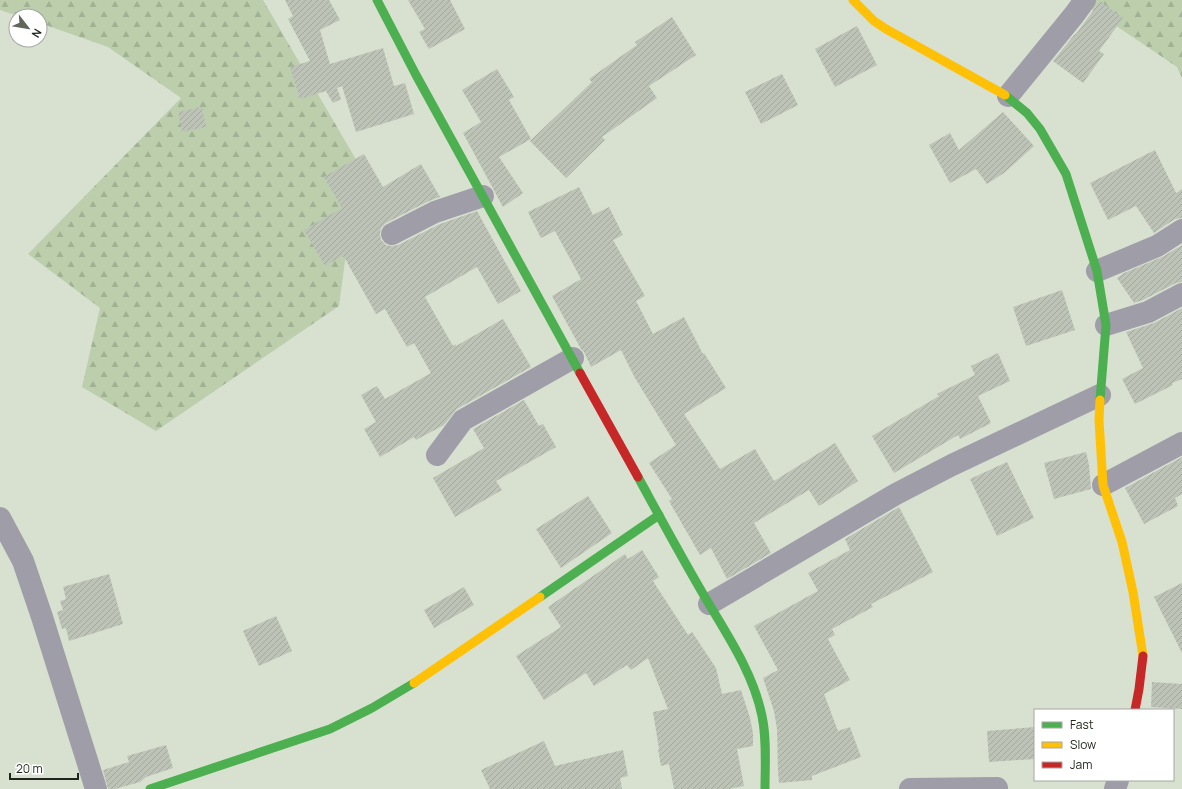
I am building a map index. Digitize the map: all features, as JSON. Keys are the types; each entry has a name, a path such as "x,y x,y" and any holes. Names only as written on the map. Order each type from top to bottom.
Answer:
{"street":[{"path":"377,0 428,98 542,305 573,358 709,604 730,638 758,701 765,731 765,789"},
{"path":"853,0 886,29 1008,96 1027,113 1040,129 1066,174 1097,271 1106,325 1099,420 1103,485 1122,542 1133,592 1143,654 1140,689 1135,709"},
{"path":"1008,96 1085,0"},
{"path":"392,234 435,212 483,196"},
{"path":"1097,271 1157,246 1182,230"},
{"path":"1106,325 1148,312 1182,294"},
{"path":"437,455 462,420 573,358"},
{"path":"709,604 896,494 952,465 1100,395"},
{"path":"1103,485 1182,443"},
{"path":"150,789 330,729 351,720 378,705 456,655 659,515"},
{"path":"0,518 23,560 96,789"},
{"path":"910,789 997,788"}],"green space":[{"path":"0,0 263,0 358,163 339,306 156,431 82,387 100,308 28,254 181,98 108,47 48,26 48,8 8,8 8,13 0,10"},
{"path":"1078,0 1182,0 1182,78 1177,67"}],"building":[{"path":"285,0 329,0 340,20 320,30 330,64 383,48 394,86 405,83 414,114 356,132 342,86 337,88 341,99 333,103 326,91 300,99 290,67 310,61 288,19 293,16"},
{"path":"408,0 450,0 465,29 429,49 419,32 425,29"},
{"path":"1100,1 1123,18 1099,51 1104,54 1083,83 1053,61 1076,34"},
{"path":"672,17 696,55 649,86 657,98 602,137 605,140 566,178 530,141 592,82 589,79 637,45 635,42"},
{"path":"857,26 877,65 835,87 815,49"},
{"path":"497,69 514,97 509,100 531,139 499,157 523,193 503,207 463,133 481,122 462,90"},
{"path":"782,74 798,105 761,124 745,92"},
{"path":"202,107 206,127 182,132 178,112"},
{"path":"1003,112 1034,146 1004,173 987,184 976,169 950,183 929,145 950,133 959,150"},
{"path":"1155,150 1176,193 1182,189 1182,218 1175,219 1154,233 1136,206 1108,220 1090,183"},
{"path":"364,154 383,187 421,164 440,197 386,223 381,228 380,234 381,240 386,245 398,245 440,224 477,211 521,291 498,304 477,267 425,297 453,346 455,344 456,346 503,319 531,367 457,409 444,425 416,440 414,437 380,457 364,429 376,422 361,395 377,386 385,399 431,373 414,343 407,347 385,309 376,314 343,255 325,266 304,230 342,208 324,177"},
{"path":"579,187 593,215 609,207 623,235 613,240 645,296 636,301 653,334 684,317 703,354 704,353 726,388 684,414 720,469 755,449 774,481 835,443 858,481 819,506 809,490 754,523 771,553 727,579 711,548 700,555 669,501 672,499 649,463 676,445 635,378 621,350 591,367 552,296 581,279 555,231 541,238 528,212"},
{"path":"1182,245 1182,282 1176,283 1134,303 1117,278 1124,273 1162,257"},
{"path":"1062,290 1075,330 1026,346 1013,307"},
{"path":"1182,308 1182,379 1135,404 1122,379 1143,368 1126,332 1154,323"},
{"path":"998,353 1010,381 978,396 991,423 960,439 958,435 894,473 872,436 939,396 937,394 975,375 971,366"},
{"path":"524,400 539,426 543,424 556,447 496,481 502,490 455,517 433,478 484,448 473,429"},
{"path":"1086,452 1089,465 1091,489 1054,499 1044,463"},
{"path":"1182,457 1182,494 1175,498 1178,506 1144,524 1125,488"},
{"path":"1007,462 1034,518 997,536 970,479"},
{"path":"588,496 612,533 561,568 536,529"},
{"path":"899,507 933,572 871,604 873,607 832,629 835,635 828,639 850,680 824,694 838,731 850,727 861,757 812,776 812,780 779,783 777,729 774,711 763,678 778,670 754,626 818,591 808,573 850,550 845,539"},
{"path":"642,550 659,577 653,581 688,635 692,632 716,668 722,694 741,690 753,733 753,746 737,749 744,786 729,789 674,789 669,764 661,766 653,712 668,709 648,658 631,670 627,665 594,686 586,673 544,700 516,656 561,627 548,607 625,554 628,559"},
{"path":"109,574 123,624 69,641 66,628 62,629 57,612 63,610 60,601 66,599 63,587"},
{"path":"1182,583 1182,653 1154,597"},
{"path":"464,587 474,605 434,628 424,610"},
{"path":"276,616 292,651 259,666 243,631"},
{"path":"1152,682 1182,684 1182,709 1151,707"},
{"path":"1034,727 1034,759 989,762 987,731"},
{"path":"544,741 555,766 623,750 628,776 620,778 622,789 490,789 481,770"},
{"path":"166,745 173,768 146,777 140,782 115,789 108,789 103,770 129,762 127,756"}],"traffic: fast":[{"path":"377,0 416,75 580,373"},
{"path":"1005,95 1027,113 1040,129 1066,174 1097,271 1106,325 1100,400"},
{"path":"638,477 733,644 747,672 758,701 764,725 765,789"},
{"path":"540,597 659,515"},
{"path":"150,789 330,729 372,708 414,683"}],"traffic: slow":[{"path":"853,0 874,21 886,29 1005,95"},
{"path":"1100,400 1099,420 1103,485 1122,542 1133,592 1143,656"},
{"path":"414,683 540,597"}],"traffic: jam":[{"path":"580,373 638,477"},
{"path":"1135,709 1143,656"}]}
